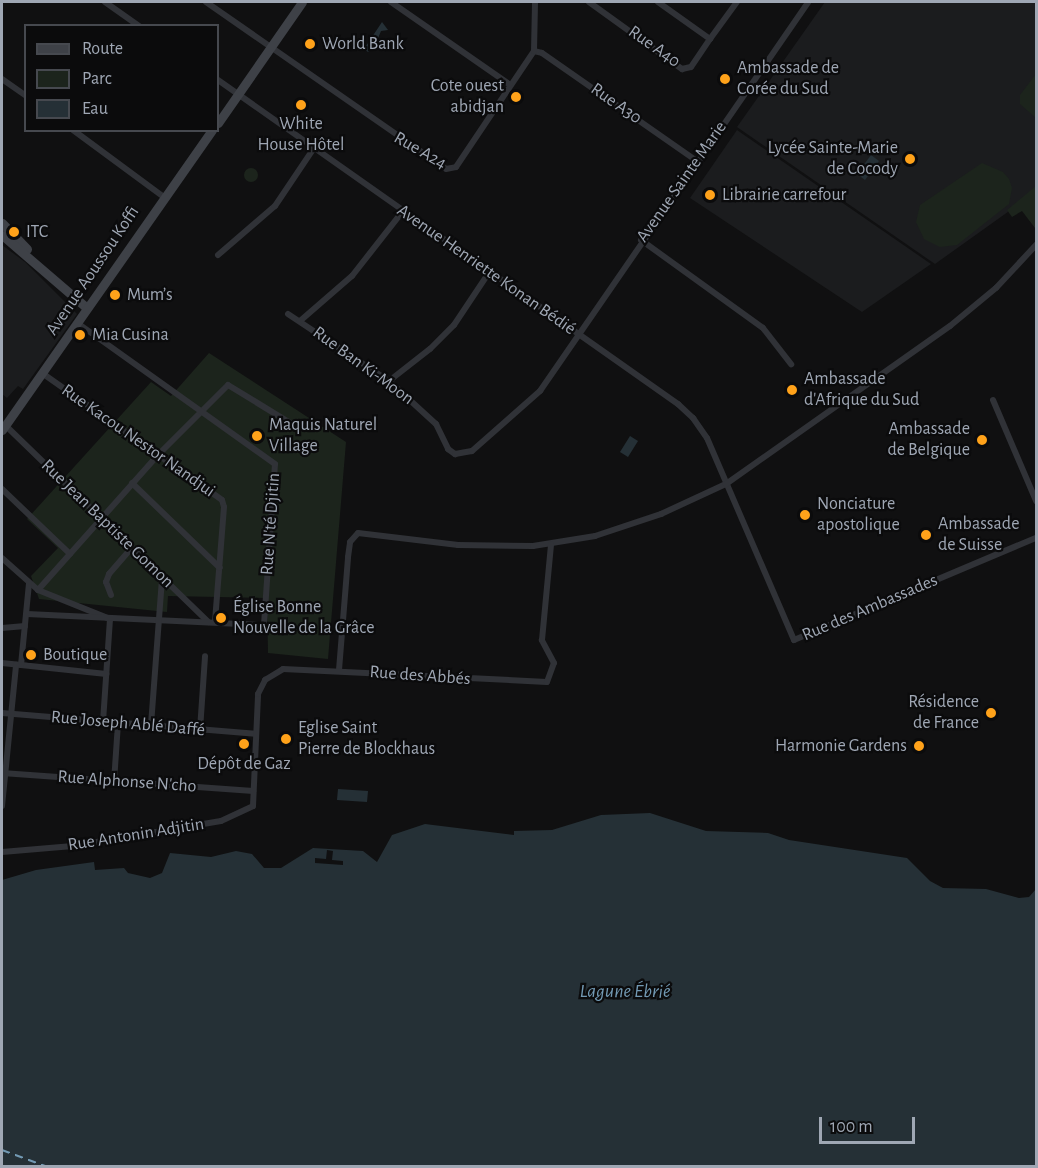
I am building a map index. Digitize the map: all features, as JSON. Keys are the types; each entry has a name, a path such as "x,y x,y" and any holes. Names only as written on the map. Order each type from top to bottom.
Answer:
{"street":[{"path":"105,2 136,24"},
{"path":"206,2 270,47"},
{"path":"219,121 302,2"},
{"path":"391,2 509,84"},
{"path":"534,51 535,2"},
{"name":"Rue A40","path":"589,2 682,69 691,67 737,2"},
{"path":"658,2 710,39"},
{"name":"Avenue Sainte Marie","path":"578,334 808,2"},
{"name":"Rue A24","path":"270,47 446,170 456,166 509,84 534,51"},
{"name":"Rue A30","path":"534,51 543,53 697,161"},
{"path":"2,79 24,95"},
{"name":"Avenue Henriette Konan Bédié","path":"219,81 693,418 707,438 726,484"},
{"path":"76,132 164,196"},
{"name":"Avenue Aoussou Koffi","path":"3,428 211,132"},
{"path":"218,255 275,206 314,148"},
{"path":"300,321 352,276 403,211"},
{"path":"2,223 48,273"},
{"path":"2,236 87,308"},
{"path":"641,240 763,328 791,364"},
{"path":"339,670 350,542 358,533 458,545 551,544 629,526 726,484 950,327 996,288 1036,245"},
{"path":"389,381 454,325 490,272"},
{"name":"Rue Ban Ki-Moon","path":"288,314 389,381 431,419 448,449 465,454 536,396 578,334"},
{"name":"Rue N'té Djitin","path":"27,614 264,625 275,464 77,323"},
{"name":"Rue Kacou Nestor Nandjui","path":"42,373 224,503 220,568 212,622"},
{"path":"38,590 132,483 228,385 292,424"},
{"path":"993,400 1036,501"},
{"name":"Rue Jean Baptiste Gomon","path":"3,428 212,622"},
{"path":"132,483 220,568"},
{"name":"Rue des Ambassades","path":"726,484 794,640 1036,538"},
{"path":"2,489 70,554"},
{"name":"Rue des Abbés","path":"253,791 258,694 272,674 293,668 442,679 547,682 554,663 542,640 551,544"},
{"path":"111,595 106,582 109,574 132,548"},
{"path":"2,558 38,590 110,619 103,721"},
{"path":"151,725 162,577"},
{"path":"2,806 3,773 10,714 27,614 29,583"},
{"path":"2,628 25,626"},
{"path":"200,730 205,656"},
{"path":"2,663 106,674"},
{"name":"Rue Joseph Ablé Daffé","path":"2,713 255,734"},
{"path":"114,782 118,723"},
{"name":"Rue Alphonse N'cho","path":"3,773 253,791"},
{"name":"Rue Antonin Adjitin","path":"2,852 73,846 221,821 253,806 253,791"}],"shaded area":[{"name":"Lycée Sainte-Marie de Cocody","path":"825,2 1036,2 1036,192 935,264 737,127"},
{"path":"737,130 931,264 862,312 690,198"},
{"path":"2,245 25,262 77,314 23,389 18,386 7,398 2,394"}],"green space":[{"path":"1036,74 1036,118 1020,104 1020,95"},
{"path":"982,163 1003,172 1009,179 1012,188 1009,204 957,245 940,247 924,239 916,222 920,205"},
{"path":"248,168 254,168 258,175 254,182 248,182 244,178 244,172"},
{"path":"1036,186 1035,228 1022,211 1012,217 1007,210"},
{"path":"209,353 346,442 328,659 268,653 267,598 168,596 167,612 39,599 31,576 58,548 27,519 151,382 171,396"}],"water":[{"path":"382,22 388,30 381,31 374,48 368,52 364,49"},
{"path":"871,155 879,161 865,180 857,174"},
{"path":"630,436 638,441 628,457 620,452"},
{"path":"338,789 368,791 367,802 337,800"},
{"name":"Lagune Ébrié","path":"650,813 706,831 768,833 789,840 907,858 930,881 943,888 986,889 1019,898 1029,897 1036,889 1036,1166 2,1166 2,880 36,870 94,862 95,870 124,868 128,873 150,878 162,873 170,853 211,857 236,851 252,854 264,868 281,868 313,848 363,851 377,862 392,835 425,824 514,835 514,831 552,830 601,815"}],"pier":[{"path":"327,850 333,851 332,860 343,861 343,865 315,863 315,858 326,859"}],"ferry route":[{"path":"2,1150 45,1166"}],"place":[{"name":"World Bank","path":"310,44"},
{"name":"Ambassade de Corée du Sud","path":"725,79"},
{"name":"Cote ouest abidjan","path":"516,97"},
{"name":"White House Hôtel","path":"301,105"},
{"name":"Lycée Sainte-Marie de Cocody","path":"910,159"},
{"name":"Librairie carrefour","path":"710,195"},
{"name":"ITC","path":"14,232"},
{"name":"Mum’s","path":"115,295"},
{"name":"Mia Cusina","path":"80,335"},
{"name":"Ambassade d'Afrique du Sud","path":"792,390"},
{"name":"Maquis Naturel Village","path":"257,436"},
{"name":"Ambassade de Belgique","path":"982,440"},
{"name":"Nonciature apostolique","path":"805,515"},
{"name":"Ambassade de Suisse","path":"926,535"},
{"name":"Église Bonne Nouvelle de la Grâce","path":"221,618"},
{"name":"Boutique","path":"31,655"},
{"name":"Résidence de France","path":"991,713"},
{"name":"Eglise Saint Pierre de Blockhaus","path":"286,739"},
{"name":"Dépôt de Gaz","path":"244,744"},
{"name":"Harmonie Gardens","path":"919,746"}]}
